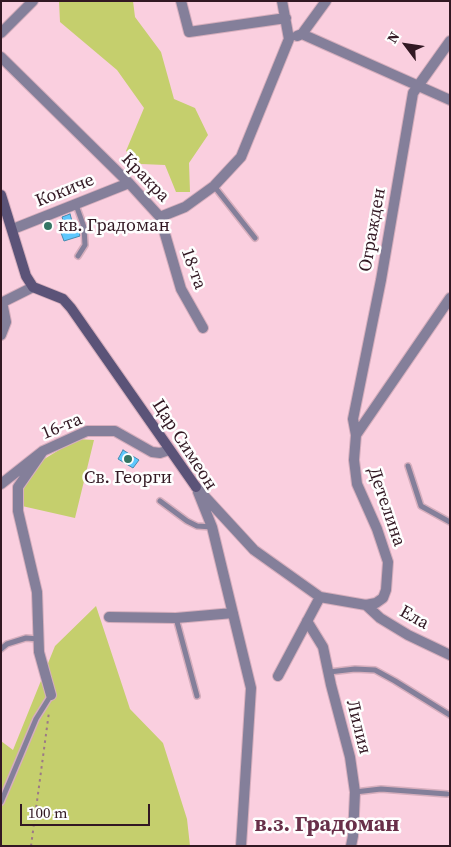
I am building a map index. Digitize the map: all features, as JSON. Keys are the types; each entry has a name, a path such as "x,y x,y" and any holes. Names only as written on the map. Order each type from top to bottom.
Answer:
{"street":[{"path":"1,33 33,1"},
{"path":"181,1 189,32 286,18"},
{"path":"282,1 289,39 302,34 326,1"},
{"path":"302,34 450,100"},
{"name":"Кракра","path":"1,57 129,183 160,217 185,207 214,186 241,157 289,39"},
{"name":"Огражден","path":"356,435 353,420 381,280 413,93 450,41"},
{"name":"Кокиче","path":"13,229 129,183"},
{"path":"1,195 26,276 33,288 2,302 6,322 1,335"},
{"name":"18-та","path":"160,217 181,289 203,328"},
{"name":"Цар Симеон","path":"33,288 63,299 71,308 196,487 212,527 251,688 241,846"},
{"name":"Детелина","path":"366,606 376,603 383,598 388,582 388,562 377,529 357,484 354,460 356,435 450,298"},
{"name":"16-та","path":"1,484 43,452 87,431 120,433 152,452 160,453 169,450"},
{"path":"43,452 18,487 18,511 37,592 39,652 51,695"},
{"path":"196,487 254,550 320,597 366,606"},
{"path":"278,676 320,597"},
{"name":"Ела","path":"366,606 380,618 450,655"},
{"path":"109,617 176,618 233,613"},
{"name":"Лилия","path":"307,620 323,647 350,757 355,792 351,846"}],"lane":[{"path":"214,186 255,238"},
{"path":"76,204 84,227 85,244 78,256"},
{"path":"408,466 421,506 450,522"},
{"path":"160,502 197,526 212,527"},
{"path":"176,618 197,696"},
{"path":"1,648 26,638 38,639"},
{"path":"328,672 355,669 375,670 395,680 450,716"},
{"path":"1,802 36,720 51,695"},
{"path":"355,792 381,789 447,794"}],"path":[{"path":"31,846 51,695"}],"green space":[{"path":"59,1 133,1 135,17 161,52 174,99 195,108 208,135 189,163 190,192 176,192 165,165 141,164 126,151 144,108 117,70 60,22"},
{"path":"77,439 94,440 75,518 22,506 23,489 41,461"},
{"path":"96,606 130,709 163,743 187,819 190,846 1,846 1,741 13,750 55,646"}],"building":[{"path":"70,214 74,228 78,227 80,236 64,241 57,222 63,220 62,217"},
{"name":"Св. Георги","path":"123,450 139,460 133,468 118,459"}],"place":[{"name":"кв. Градоман","path":"48,226"},
{"name":"Св. Георги","path":"128,459"}],"district":[{"name":"в.з. Градоман","path":"327,825"}]}
